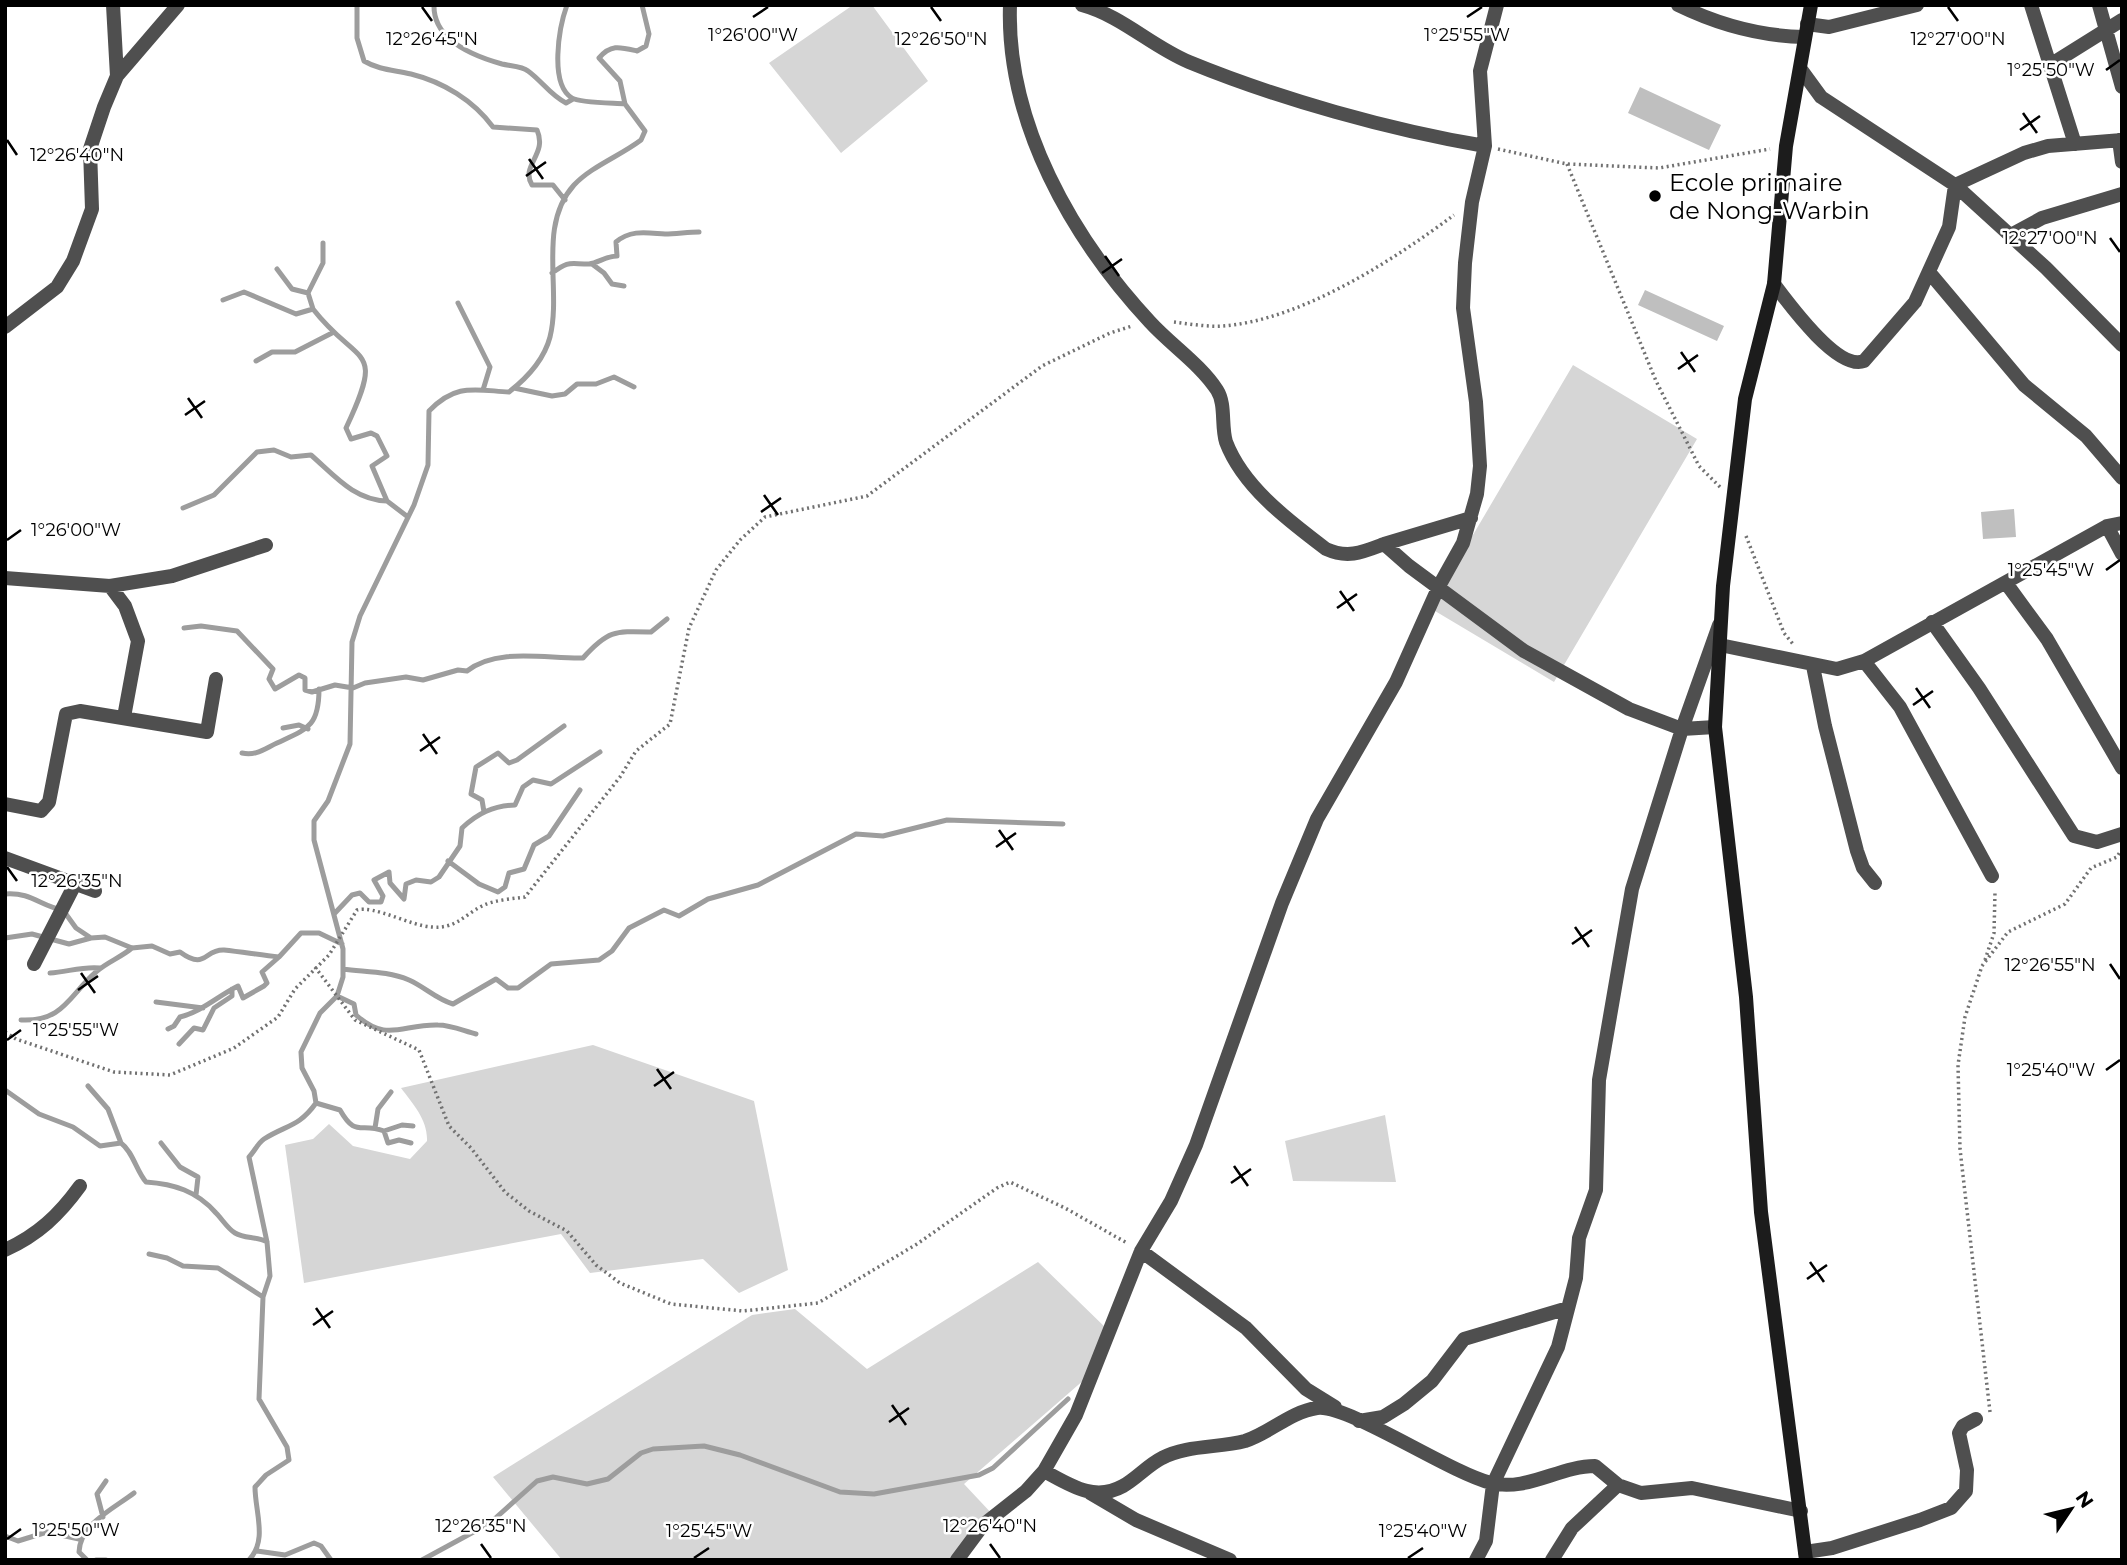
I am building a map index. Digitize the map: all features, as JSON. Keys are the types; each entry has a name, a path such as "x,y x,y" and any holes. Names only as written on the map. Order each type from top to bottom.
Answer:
{"street":[{"path":"113,5 117,76"},
{"path":"5,327 57,287 73,261 92,209 90,149 117,76 178,5"},
{"path":"1010,5 1018,92 1036,150 1097,255 1149,321 1219,392 1226,440 1235,460 1277,509 1326,549 1339,555 1353,555 1471,518"},
{"path":"1082,5 1109,15 1185,61 1242,83 1436,138 1485,146"},
{"path":"957,1560 983,1525 1026,1491 1044,1471 1076,1415 1141,1251 1171,1201 1196,1145 1282,902 1317,819 1396,682 1439,586 1457,558 1471,518 1480,466 1476,402 1463,307 1472,202 1485,146 1485,120 1479,94 1480,71 1497,5"},
{"path":"1678,5 1720,23 1771,36 1829,27 1917,5"},
{"path":"1811,5 1802,71 1786,146 1774,284 1745,399 1723,586 1715,727 1746,997 1761,1212 1805,1556 1951,1508 1966,1491 1967,1470 1959,1433 1963,1426 1976,1419"},
{"path":"2031,5 2075,144"},
{"path":"2099,5 2108,29 2122,87"},
{"path":"2050,65 2122,20"},
{"path":"1802,71 1821,97 1955,185 2011,235 2122,345"},
{"path":"1955,185 2024,153 2075,144 2120,140 2122,162"},
{"path":"1774,284 1801,320 1842,357 1858,363 1871,355 1915,302 1950,227 1955,185"},
{"path":"2011,235 2042,218 2122,194"},
{"path":"1929,272 2024,385 2086,436 2122,478"},
{"path":"1720,645 1837,669 1864,661 2115,525 2122,554"},
{"path":"1384,544 1409,566 1524,651 1629,709 1682,729 1715,727"},
{"path":"5,578 110,586 172,576 266,545"},
{"path":"2006,583 2047,639 2122,768"},
{"path":"110,586 125,606 138,641 124,718"},
{"path":"1476,1560 1486,1541 1493,1483 1558,1347 1576,1278 1579,1238 1596,1190 1599,1080 1632,889 1682,729 1723,612"},
{"path":"1932,622 1979,688 2074,836 2097,842 2122,834"},
{"path":"1864,661 1899,707 1992,876"},
{"path":"1813,666 1857,851 1863,868 1875,883"},
{"path":"5,804 41,811 48,802 66,714 80,711 207,732 216,679"},
{"path":"5,858 95,891"},
{"path":"34,964 75,884"},
{"path":"5,1250 26,1241 57,1217 80,1186"},
{"path":"1141,1251 1246,1328 1306,1389 1359,1421 1458,1471 1493,1483 1526,1482 1595,1465 1618,1485 1641,1493 1692,1488 1801,1511"},
{"path":"1359,1421 1383,1417 1404,1404 1432,1381 1464,1339 1568,1308"},
{"path":"1089,1493 1122,1486 1163,1457 1246,1440 1295,1414 1317,1408 1336,1408"},
{"path":"1044,1471 1136,1520 1230,1560"},
{"path":"1552,1560 1572,1528 1618,1485"}],"path":[{"path":"1485,146 1567,164 1659,167 1786,146"},
{"path":"1567,164 1656,381 1699,466 1733,499"},
{"path":"5,1032 16,1039 114,1072 170,1075 234,1048 278,1017 295,989 329,955 358,910 365,908 404,923 433,928 455,926 482,906 525,897 620,777 636,751 670,724 689,628 716,570 740,540 765,517 867,496 1042,366 1110,333 1149,321 1222,326 1266,316 1311,300 1395,258 1472,202"},
{"path":"1743,526 1784,633 1813,666"},
{"path":"1982,966 2008,932 2066,904 2091,868 2117,857 2122,848"},
{"path":"1976,1419 1989,1415 1991,1409 1960,1149 1958,1065 1965,1017 1994,933 1992,876"},
{"path":"316,967 355,1020 419,1050 426,1060 449,1126 471,1148 505,1192 529,1211 567,1231 596,1265 620,1283 671,1304 743,1311 818,1303 917,1244 997,1188 1010,1182 1065,1208 1141,1251"}],"shaded area":[{"path":"853,5 872,5 928,81 841,153 769,63"},
{"path":"1573,365 1697,439 1554,682 1430,608"},
{"path":"593,1045 754,1101 788,1270 739,1293 703,1259 590,1273 561,1234 304,1283 285,1145 313,1139 329,1124 353,1146 410,1159 427,1141 427,1133 419,1113 401,1088"},
{"path":"1385,1115 1396,1182 1293,1181 1285,1141"},
{"path":"1038,1262 1109,1331 1085,1379 964,1484 994,1516 964,1560 562,1560 493,1477 752,1315 795,1309 867,1369"}],"building":[{"path":"1640,87 1721,125 1709,150 1628,113"},
{"path":"1645,290 1724,326 1717,341 1638,305"},
{"path":"2014,509 2016,537 1983,539 1981,512"}],"waterway":[{"path":"357,5 357,38 364,61 381,68 423,77 446,87 467,100 493,127 537,130 539,146 529,178 532,185 553,185 565,200"},
{"path":"434,5 440,28 457,45 491,61 525,69 560,100 566,103 573,99"},
{"path":"249,1560 255,1552 259,1535 255,1487 266,1475 289,1460 287,1447 259,1399 263,1297 270,1276 267,1242 249,1157 262,1141 298,1121 316,1103 314,1091 302,1068 301,1052 320,1013 337,996 343,977 343,949 314,840 314,821 328,801 350,744 352,642 360,616 414,505 428,465 429,411 457,392 509,392 534,368 550,337 554,299 553,238 563,201 581,178 641,140 645,131 625,104 576,100 565,91 560,81 558,54 567,5"},
{"path":"625,104 620,81 599,58 612,49 637,51 646,46 649,34 642,5"},
{"path":"552,273 566,264 589,264 617,256 616,242 628,235 699,232"},
{"path":"313,309 308,293 323,263 323,243"},
{"path":"592,264 604,273 612,284 624,286"},
{"path":"277,269 292,289 308,293"},
{"path":"223,300 244,292 296,314 313,309 362,359 365,369 364,382 346,428 351,439 371,433 377,436 387,456 372,466 387,501 408,517"},
{"path":"458,303 490,367 483,390"},
{"path":"256,361 272,352 295,352 332,333"},
{"path":"514,388 552,396 565,394 577,384 596,384 614,377 634,387"},
{"path":"183,508 214,495 257,452 274,450 291,457 311,455 355,492 375,500 387,501"},
{"path":"184,628 201,626 237,631 273,669 269,679 275,689 299,675 305,678 305,690 312,692 335,685 353,688 365,683 406,677 423,680 458,670 467,671 493,659 507,657 583,658 606,637 620,632 651,632 667,619"},
{"path":"242,753 260,751 303,730 317,712 319,689"},
{"path":"283,728 299,725 308,729"},
{"path":"484,812 482,800 471,794 476,767 498,753 509,763 517,760 564,726"},
{"path":"335,913 352,895 360,893 369,902 381,902 383,896 374,880 389,872 390,883 404,899 406,884 416,880 431,882 439,877 460,846 462,828 474,818 486,811 515,805 523,787 533,780 551,784 600,752"},
{"path":"448,861 479,884 498,892 505,887 509,873 524,869 534,845 549,836 580,790"},
{"path":"343,969 401,977 453,1004 496,979 508,988 518,988 551,964 599,960 612,951 629,928 664,910 679,916 708,899 758,885 856,834 883,836 947,820 1063,824"},
{"path":"5,894 22,895 63,910 76,928 91,938 105,937 132,948 152,946 170,954 180,952 195,960 224,950 279,957 301,933 319,933 342,944"},
{"path":"5,938 32,934 69,944 91,938"},
{"path":"21,1020 47,1017 57,1012 96,972 132,948"},
{"path":"168,1029 174,1026 180,1017 202,1008 238,986 243,998 264,986 267,983 262,972 279,957"},
{"path":"50,973 100,968"},
{"path":"179,1044 194,1028 203,1030 214,1008 232,996 232,989"},
{"path":"337,996 354,1004 356,1015 377,1028 395,1030 443,1025 476,1034"},
{"path":"156,1002 203,1008"},
{"path":"88,1086 108,1109 121,1143"},
{"path":"5,1090 39,1114 73,1127 100,1146 121,1143 129,1151 146,1182 175,1187 193,1194 209,1205 235,1233 267,1242"},
{"path":"375,1128 378,1109 391,1092"},
{"path":"316,1103 340,1110 350,1124 359,1128 384,1131 402,1125 413,1126"},
{"path":"384,1131 388,1143 399,1140 411,1143"},
{"path":"161,1143 180,1167 198,1177 196,1195"},
{"path":"149,1254 167,1258 183,1266 218,1268 263,1297"},
{"path":"422,1560 490,1523 537,1481 553,1477 587,1484 608,1479 641,1453 653,1449 704,1446 740,1455 840,1492 874,1494 979,1475 993,1468 1068,1399"},
{"path":"103,1517 97,1494 106,1481"},
{"path":"87,1560 79,1552 85,1533 99,1518 134,1493"},
{"path":"5,1536 18,1541 47,1532 79,1539"},
{"path":"257,1551 285,1555 314,1543 321,1546 331,1560"},
{"path":"96,1560 106,1560"}],"place":[{"name":"Ecole primaire de Nong-Warbin","path":"1655,196"}]}
